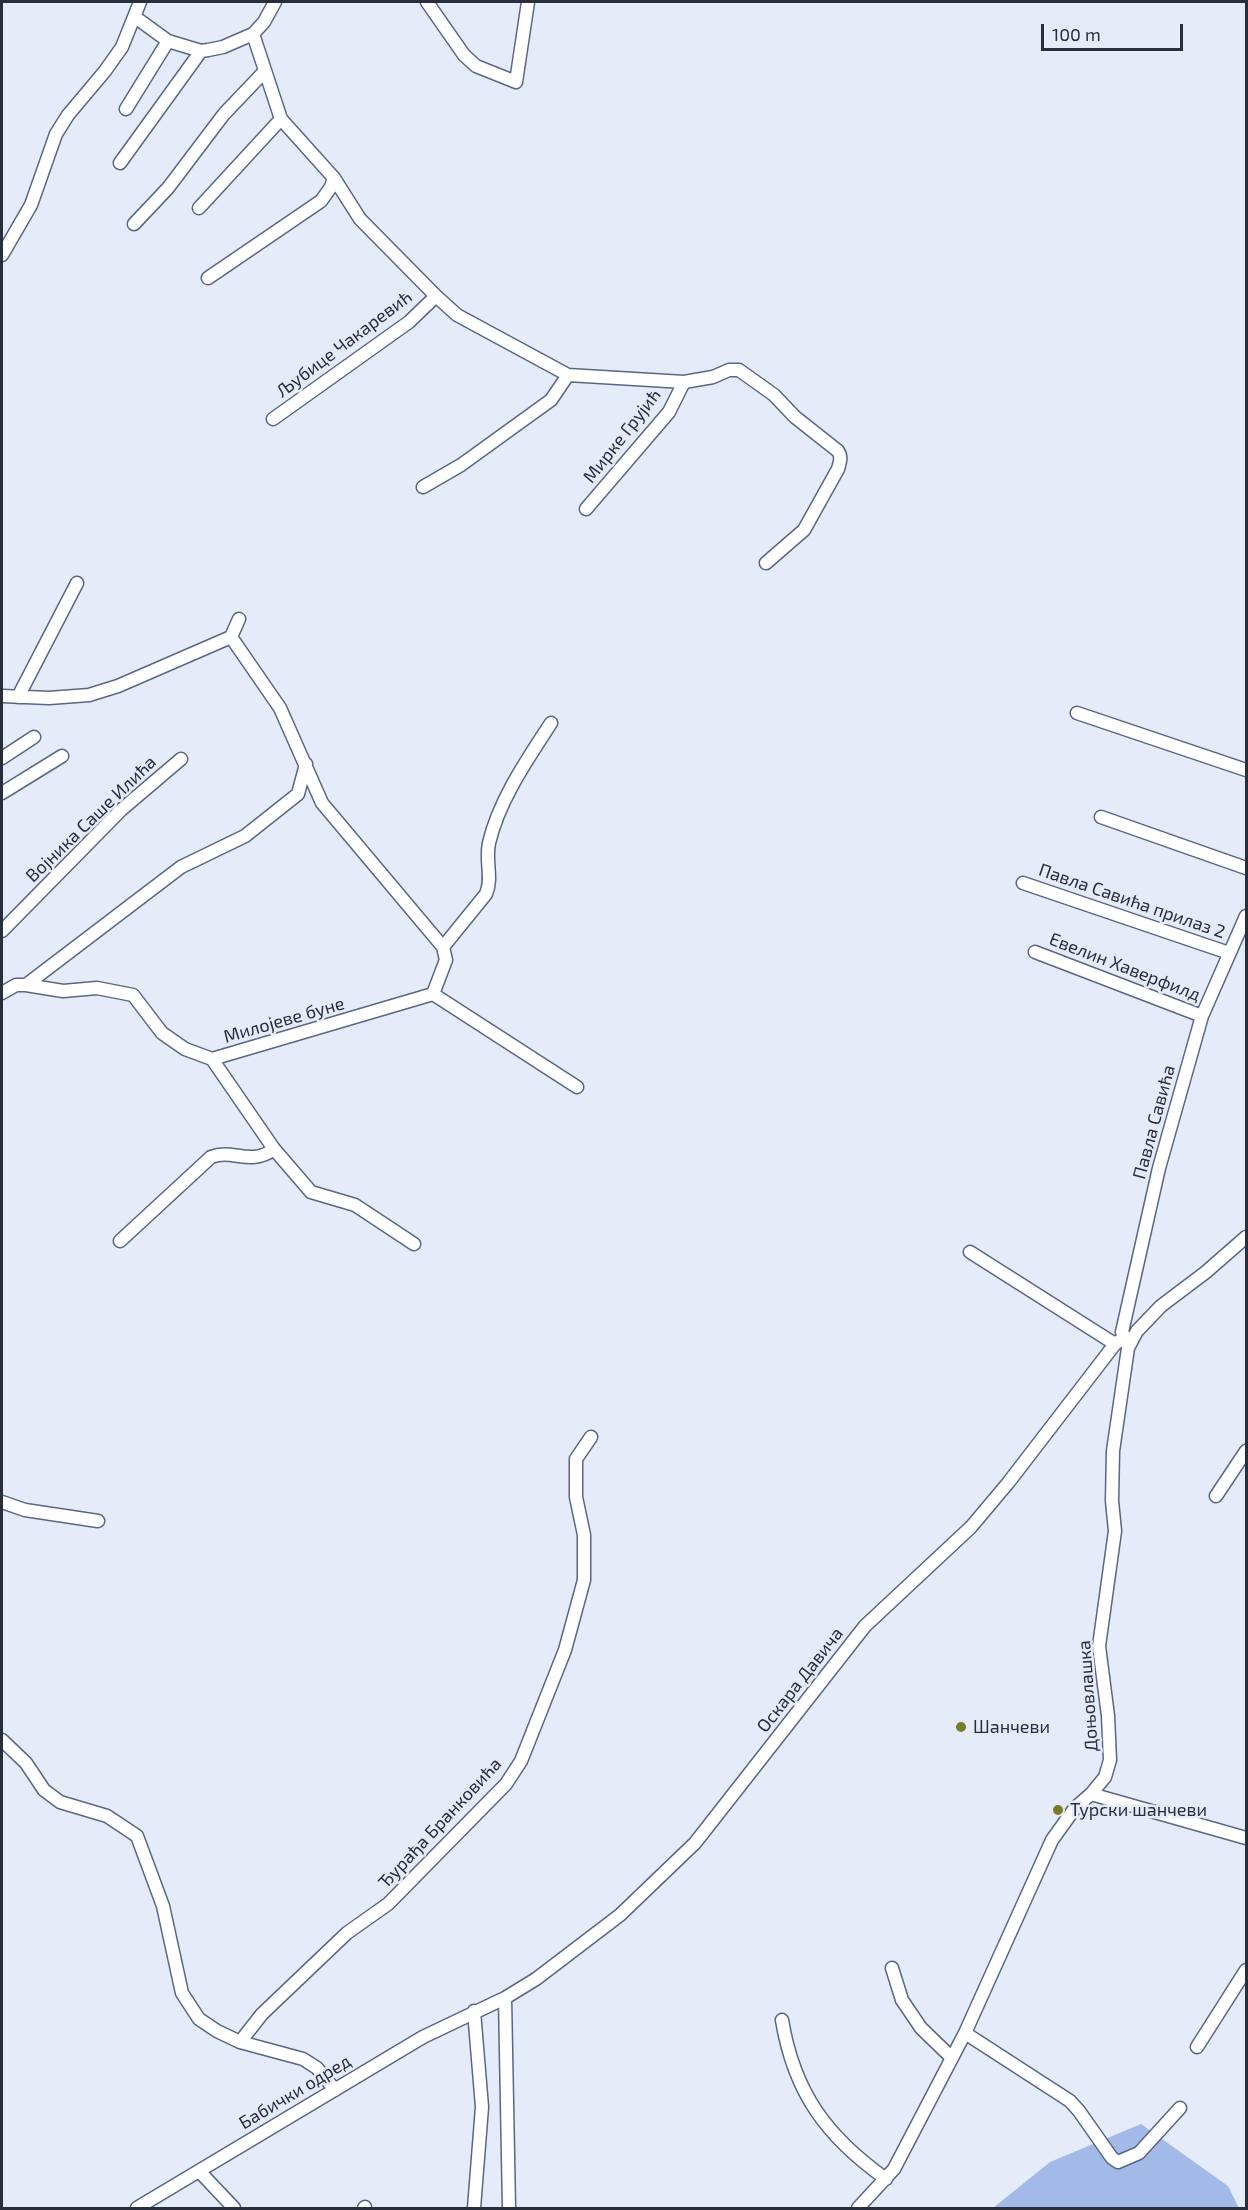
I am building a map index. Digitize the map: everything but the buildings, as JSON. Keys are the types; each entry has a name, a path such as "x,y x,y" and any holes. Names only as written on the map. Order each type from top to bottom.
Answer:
{"street":[{"path":"2,255 31,205 56,134 68,115 105,71 122,46 140,2"},
{"path":"135,17 168,41 201,51 223,47 253,34 264,22 275,2"},
{"path":"427,2 464,55 476,66 516,82 528,2"},
{"path":"253,34 281,119 334,178 360,219 457,315 568,375 684,382 729,370 739,370 774,394 795,417 838,451 841,455 838,469 804,530 791,544 765,563"},
{"path":"126,109 168,41"},
{"path":"120,163 201,51"},
{"path":"134,224 168,188 224,114 265,71"},
{"path":"199,208 281,119"},
{"path":"208,278 321,201 331,187 334,178"},
{"name":"Љубице Чакаревић","path":"273,419 409,322 436,296"},
{"path":"423,488 461,465 551,400 568,375"},
{"name":"Мирке Грујић","path":"586,509 669,412 684,382"},
{"path":"18,697 77,583"},
{"path":"2,696 49,698 89,695 118,687 231,638 239,619"},
{"path":"231,638 280,708 322,803 443,947 446,960 433,994 577,1087"},
{"path":"1077,713 1246,770"},
{"path":"443,947 486,894 490,884 488,846 497,814 551,723"},
{"path":"2,758 34,738"},
{"path":"2,793 62,756"},
{"name":"Војника Саше Илића","path":"2,931 121,810 181,759"},
{"name":"Милојеве буне","path":"26,985 181,867 245,836 298,794 306,764"},
{"path":"1101,817 1246,868"},
{"name":"Павла Савића прилаз 2","path":"1023,883 1229,953"},
{"name":"Павла Савића","path":"1124,1340 1122,1332 1124,1322 1159,1168 1202,1016 1246,916"},
{"name":"Евелин Хаверфилд","path":"1035,952 1202,1016"},
{"name":"Милојеве буне","path":"2,993 16,985 26,985 63,991 97,988 133,995 162,1033 185,1049 212,1059 433,994"},
{"path":"212,1059 274,1149 311,1192 355,1205 414,1244"},
{"path":"120,1241 211,1157 219,1154 254,1158 265,1156 274,1149"},
{"name":"Доњовлашка","path":"858,2208 894,2169 965,2033 1052,1840 1075,1808 1105,1777 1110,1760 1108,1716 1099,1646 1116,1531 1112,1501 1113,1451 1128,1348 1124,1340 1161,1306 1206,1272 1246,1237"},
{"path":"970,1252 1124,1340"},
{"name":"Оскара Давича","path":"474,2011 505,1998 536,1979 620,1915 695,1843 865,1626 971,1527 1124,1340"},
{"name":"Ђурађа Бранковића","path":"240,2042 262,2014 347,1933 388,1904 506,1784 521,1761 565,1650 584,1580 584,1535 576,1497 576,1459 591,1437"},
{"path":"1216,1496 1246,1451"},
{"path":"2,1502 25,1510 98,1521"},
{"path":"2,1740 26,1763 44,1790 60,1802 106,1816 137,1836 163,1906 182,1994 199,2019 240,2042 303,2059 317,2068 335,2090"},
{"path":"1091,1794 1246,1838"},
{"path":"892,1968 902,2000 921,2028 952,2058"},
{"path":"1197,2047 1246,1970"},
{"path":"505,1998 509,2208"},
{"path":"474,2011 482,2107 474,2208"},
{"name":"Бабички одред","path":"137,2208 423,2037 474,2011"},
{"path":"782,2020 786,2044 800,2087 846,2148 886,2179"},
{"path":"965,2033 1070,2101 1112,2158 1118,2162 1138,2153 1180,2108"},
{"path":"199,2171 234,2208"}],"shaded area":[{"path":"1141,2124 1228,2186 1239,2208 993,2208 1050,2162"}],"place":[{"name":"Шанчеви","path":"961,1727"},
{"name":"Турски шанчеви","path":"1058,1810"}]}
